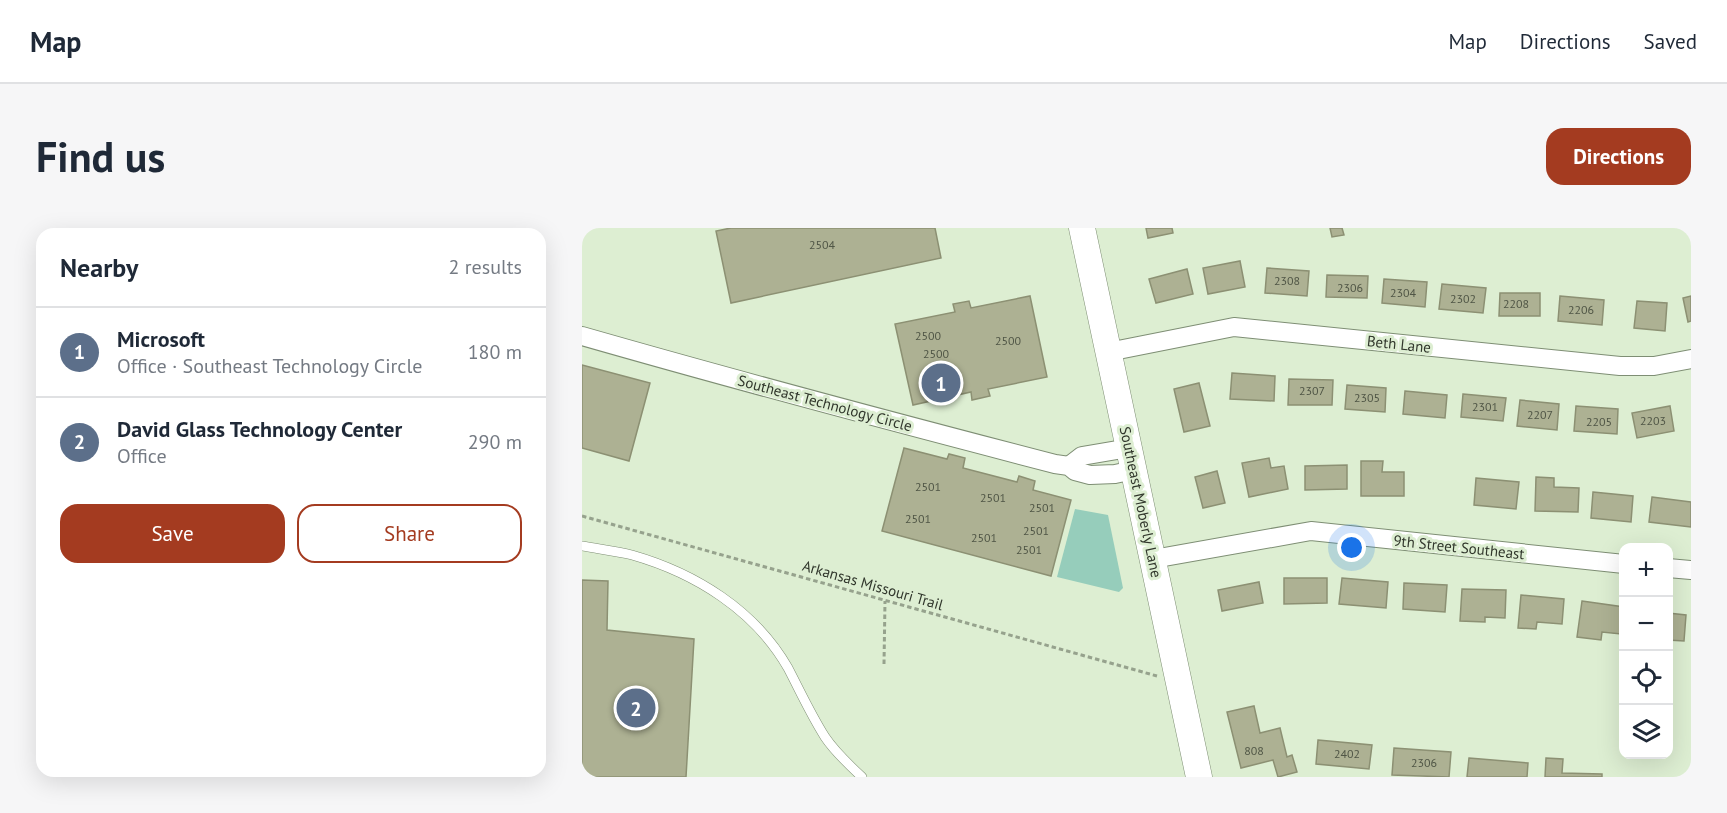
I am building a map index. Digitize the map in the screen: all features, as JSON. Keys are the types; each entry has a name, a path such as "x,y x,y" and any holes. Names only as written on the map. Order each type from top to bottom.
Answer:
{"street":[{"name":"Southeast Moberly Lane","path":"1082,228 1199,777"},
{"name":"Beth Lane","path":"1108,352 1234,327 1620,366 1654,366 1691,358"},
{"name":"Southeast Technology Circle","path":"582,336 681,365 1055,464 1069,466 1082,456 1132,459"},
{"name":"9th Street Southeast","path":"1153,560 1311,531 1619,564"},
{"path":"1673,568 1691,570"}],"lane":[{"path":"582,546 629,554 673,569 707,587 740,612 771,641 825,737 842,759 862,777"}],"path":[{"name":"Arkansas Missouri Trail","path":"582,516 1158,677"},
{"path":"884,664 885,601"}],"water":[{"path":"1075,509 1108,515 1123,588 1119,592 1057,577"}],"building":[{"path":"731,228 935,228 941,258 731,303 716,231"},
{"path":"1146,228 1172,228 1173,233 1148,238"},
{"path":"1330,228 1342,228 1344,235 1332,237"},
{"path":"1240,261 1245,287 1208,294 1203,268"},
{"path":"1267,268 1309,271 1307,296 1265,293"},
{"path":"1187,269 1193,294 1156,303 1149,279"},
{"path":"1327,275 1368,276 1367,298 1326,297"},
{"path":"1384,279 1427,282 1425,307 1382,303"},
{"path":"1442,284 1486,288 1483,313 1439,309"},
{"path":"1500,293 1540,293 1540,316 1499,316"},
{"path":"1030,296 1047,377 988,389 990,396 972,400 971,392 913,405 895,324 955,312 953,304 969,301 971,308"},
{"path":"1560,296 1604,300 1602,325 1558,321"},
{"path":"1691,296 1691,321 1688,322 1683,298"},
{"path":"1637,301 1667,303 1665,331 1634,328"},
{"path":"582,365 650,383 629,461 582,448"},
{"path":"1232,373 1275,376 1274,401 1230,399"},
{"path":"1289,379 1333,380 1332,405 1288,405"},
{"path":"1199,383 1210,426 1184,432 1174,389"},
{"path":"1347,385 1386,388 1385,412 1345,409"},
{"path":"1405,391 1447,395 1445,418 1403,414"},
{"path":"1463,394 1506,398 1503,421 1461,417"},
{"path":"1520,400 1559,404 1557,430 1517,426"},
{"path":"1576,406 1618,409 1617,434 1574,431"},
{"path":"1670,406 1674,431 1637,438 1632,413"},
{"path":"904,448 947,459 949,454 965,458 963,468 1017,482 1019,476 1035,481 1033,490 1071,500 1051,576 882,531"},
{"path":"1269,458 1271,468 1284,466 1288,489 1249,497 1242,463"},
{"path":"1361,461 1383,461 1382,472 1404,472 1404,496 1361,496"},
{"path":"1347,465 1347,489 1305,490 1305,466"},
{"path":"1217,471 1225,503 1203,508 1195,477"},
{"path":"1536,477 1554,478 1554,487 1579,488 1578,512 1535,511"},
{"path":"1476,478 1519,482 1516,509 1474,505"},
{"path":"1593,492 1633,496 1631,522 1591,518"},
{"path":"1652,497 1691,502 1691,527 1649,522"},
{"path":"1284,578 1327,578 1327,603 1284,604"},
{"path":"1342,578 1388,582 1386,608 1339,604"},
{"path":"582,580 608,581 607,630 694,639 686,777 582,777"},
{"path":"1259,582 1263,603 1222,611 1218,590"},
{"path":"1404,583 1447,585 1445,612 1403,609"},
{"path":"1462,589 1506,590 1505,618 1485,617 1485,622 1460,621"},
{"path":"1521,595 1564,599 1562,624 1537,622 1536,629 1518,628"},
{"path":"1582,601 1619,606 1619,634 1602,632 1601,640 1577,637"},
{"path":"1673,614 1686,615 1684,641 1673,640"},
{"path":"1254,706 1260,733 1280,728 1287,757 1292,755 1297,772 1278,777 1273,760 1241,768 1227,712"},
{"path":"1318,740 1372,745 1369,769 1316,764"},
{"path":"1394,748 1451,752 1449,777 1392,775"},
{"path":"1469,758 1528,763 1527,777 1467,777"},
{"path":"1546,758 1563,759 1562,773 1602,774 1602,777 1545,777"}],"place":[{"name":"Microsoft","path":"941,383"},
{"name":"David Glass Technology Center","path":"636,708"}]}
